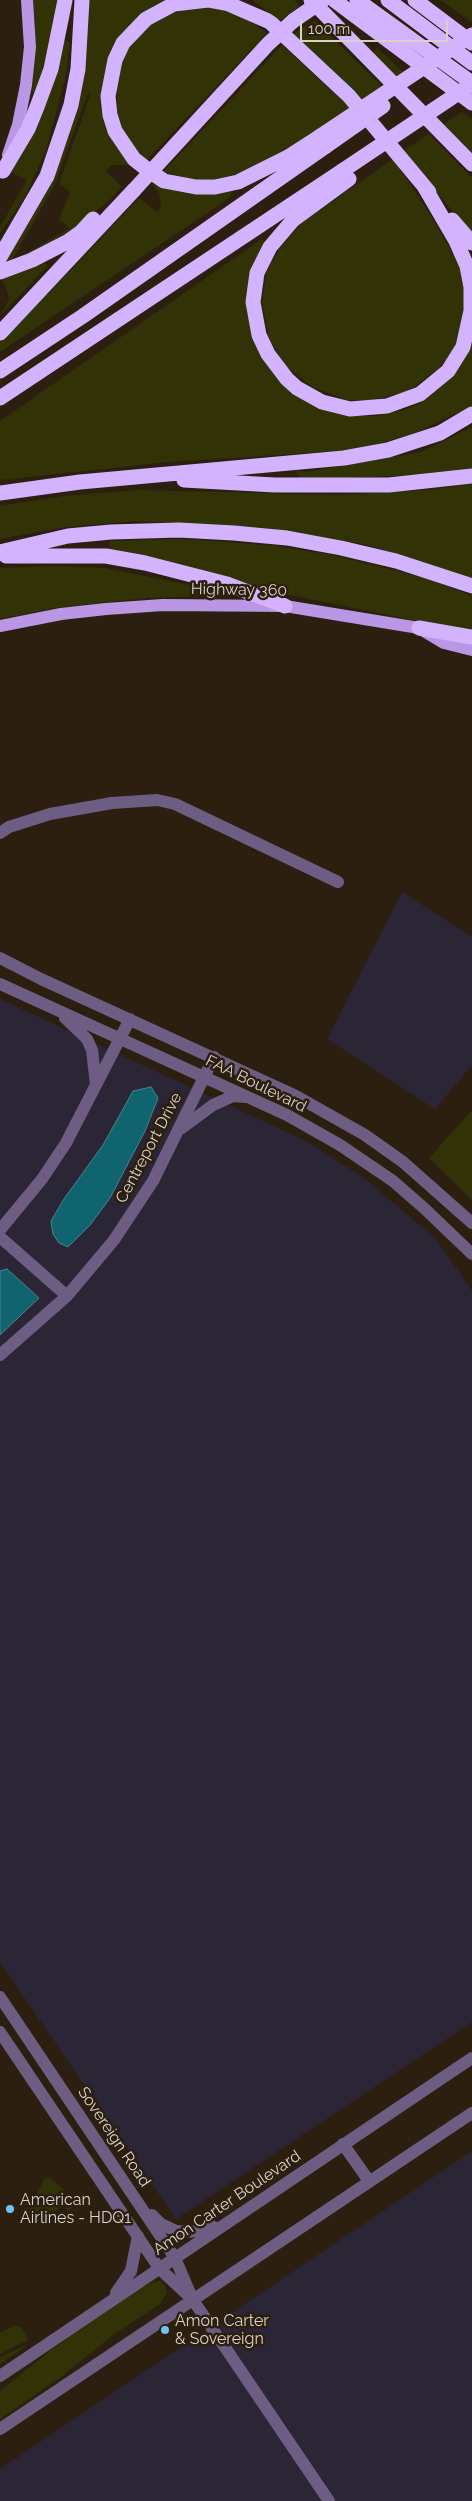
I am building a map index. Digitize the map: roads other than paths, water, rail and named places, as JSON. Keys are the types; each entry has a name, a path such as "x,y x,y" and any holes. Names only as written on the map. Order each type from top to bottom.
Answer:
{"highway":[{"path":"1,174 28,129 51,69 65,0"},
{"path":"2,267 47,176 72,105 78,69 82,0"},
{"path":"268,20 229,4 208,0 174,4 146,19 123,43 115,60 108,96 110,114 116,131 134,159 164,181 196,188 215,187 238,182 322,141 472,43 415,0"},
{"path":"243,0 268,20 349,96 472,243"},
{"path":"311,0 472,164"},
{"path":"0,333 268,44 293,21 323,0"},
{"path":"334,0 472,103"},
{"path":"357,0 472,83 409,126 346,175 293,220 270,247 257,273 253,302 259,335 279,371 297,388 309,396 322,402 350,409 386,406 420,394 448,371 463,347 472,311 471,287 467,266 456,241 424,186"},
{"path":"388,0 472,63"},
{"path":"0,371 83,316 322,141 472,35"},
{"path":"0,398 346,175"},
{"path":"2,267 67,242 82,232 94,219 115,210"},
{"path":"0,493 29,488 135,477 344,458 388,450 440,433 472,414"},
{"path":"135,477 275,485 389,485 472,476"},
{"path":"0,552 68,536 110,532 179,530 234,533 287,538 341,548 396,561 472,586"},
{"path":"0,556 106,556 145,563 228,584 285,606"},
{"path":"418,628 472,637"}],"main road":[{"path":"1,174 18,125 26,85 30,47 27,0"},
{"name":"Highway 360","path":"0,626 61,614 106,609 182,605 285,606 418,628 444,643 472,650"}],"street":[{"path":"0,833 10,827 50,814 112,803 157,800 175,804 338,882"},
{"name":"FAA Boulevard","path":"0,958 296,1096 365,1136 403,1162 472,1222"},
{"name":"FAA Boulevard","path":"0,984 249,1098 340,1145 393,1181 472,1254"},
{"path":"60,1012 87,1039 92,1050 96,1089"},
{"path":"0,1230 42,1179 66,1143 96,1089 130,1019"},
{"name":"Centreport Drive","path":"0,1354 67,1296 109,1248 135,1211 179,1131 214,1057"},
{"path":"179,1131 213,1104 233,1096 249,1098"},
{"path":"425,1209 439,1192"},
{"path":"0,1237 67,1296"},
{"name":"Sovereign Road","path":"0,1997 175,2258 193,2300 329,2501"},
{"name":"Sovereign Road","path":"0,2032 159,2268 193,2300"},
{"name":"Amon Carter Boulevard","path":"0,2376 472,2058"},
{"path":"0,2429 472,2113"},
{"path":"343,2144 369,2181"},
{"path":"126,2185 155,2219 176,2231 206,2230 228,2222"},
{"path":"108,2303 131,2271 138,2236"}],"water":[{"path":"151,1087 158,1098 145,1131 110,1198 90,1225 68,1247 59,1243 53,1234 51,1221 64,1199 103,1145 133,1091"},
{"path":"7,1269 39,1298 0,1335 0,1271"}],"place":[{"name":"American Airlines - HDQ1","path":"10,2209"},
{"name":"Amon Carter & Sovereign","path":"165,2330"}]}
